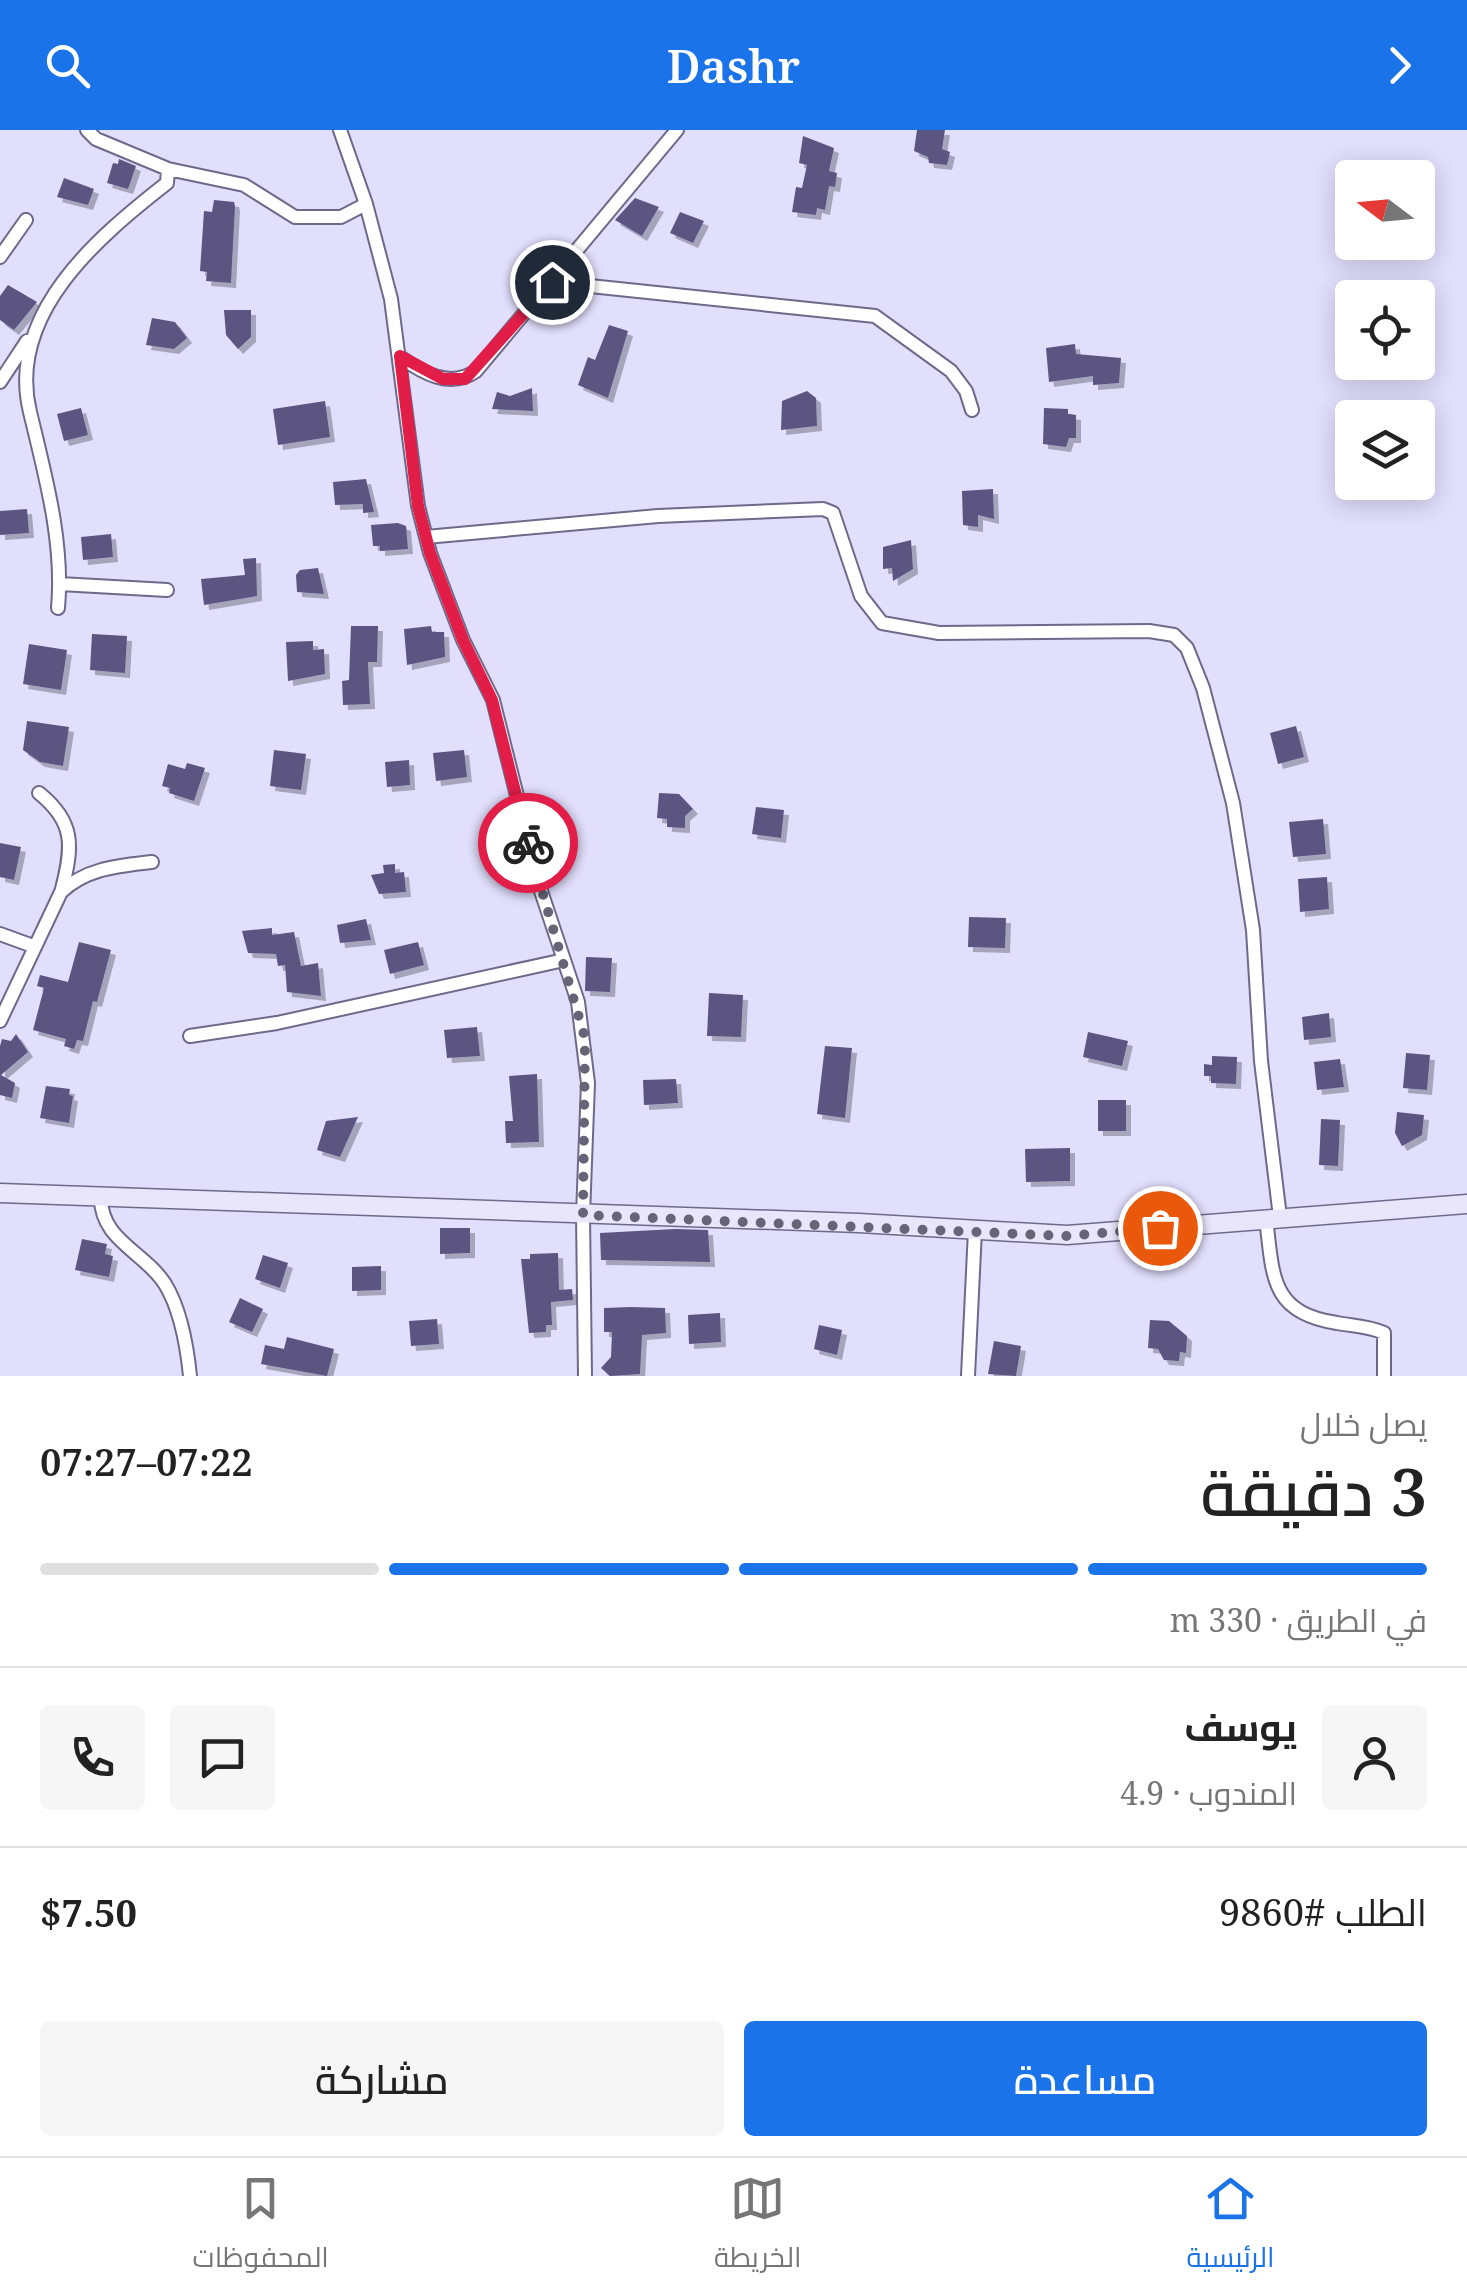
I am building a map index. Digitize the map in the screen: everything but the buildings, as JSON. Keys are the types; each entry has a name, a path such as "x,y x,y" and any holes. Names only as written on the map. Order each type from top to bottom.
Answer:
{"street":[{"path":"87,130 96,139 168,169 244,186 295,217 341,217 366,204"},
{"path":"340,130 366,204 391,299 418,506 426,537 463,640 492,700 540,888 585,1038 585,1376"},
{"path":"400,356 443,379 465,379 552,282 677,130"},
{"path":"0,382 78,263 113,225 167,183 168,169"},
{"path":"0,257 26,220"},
{"path":"552,282 875,316 951,371 966,391 972,410"},
{"path":"29,339 29,411 42,454 60,584 58,608"},
{"path":"426,537 658,516 823,509 834,513 862,596 882,623 939,633 1157,631 1182,642 1203,688 1233,803 1253,930 1273,1217 1273,1270 1284,1302 1306,1317 1384,1333 1384,1376"},
{"path":"60,584 166,590"},
{"path":"0,1021 61,892 69,862 62,812 39,793"},
{"path":"61,892 78,877 97,870 152,862"},
{"path":"0,934 33,946"},
{"path":"190,1036 277,1023 564,960"},
{"path":"0,1192 1067,1236 1467,1204"},
{"path":"101,1197 109,1228 166,1285 174,1303 190,1376"},
{"path":"968,1376 974,1230"}],"way so far":[{"path":"528,843 578,1002 585,1038 588,1083 583,1215 859,1223 1067,1236 1160,1228"}],"route":[{"path":"528,843 509,752 492,700 463,640 430,553 418,506 400,356 412,366 443,379 465,379 552,282"}]}
